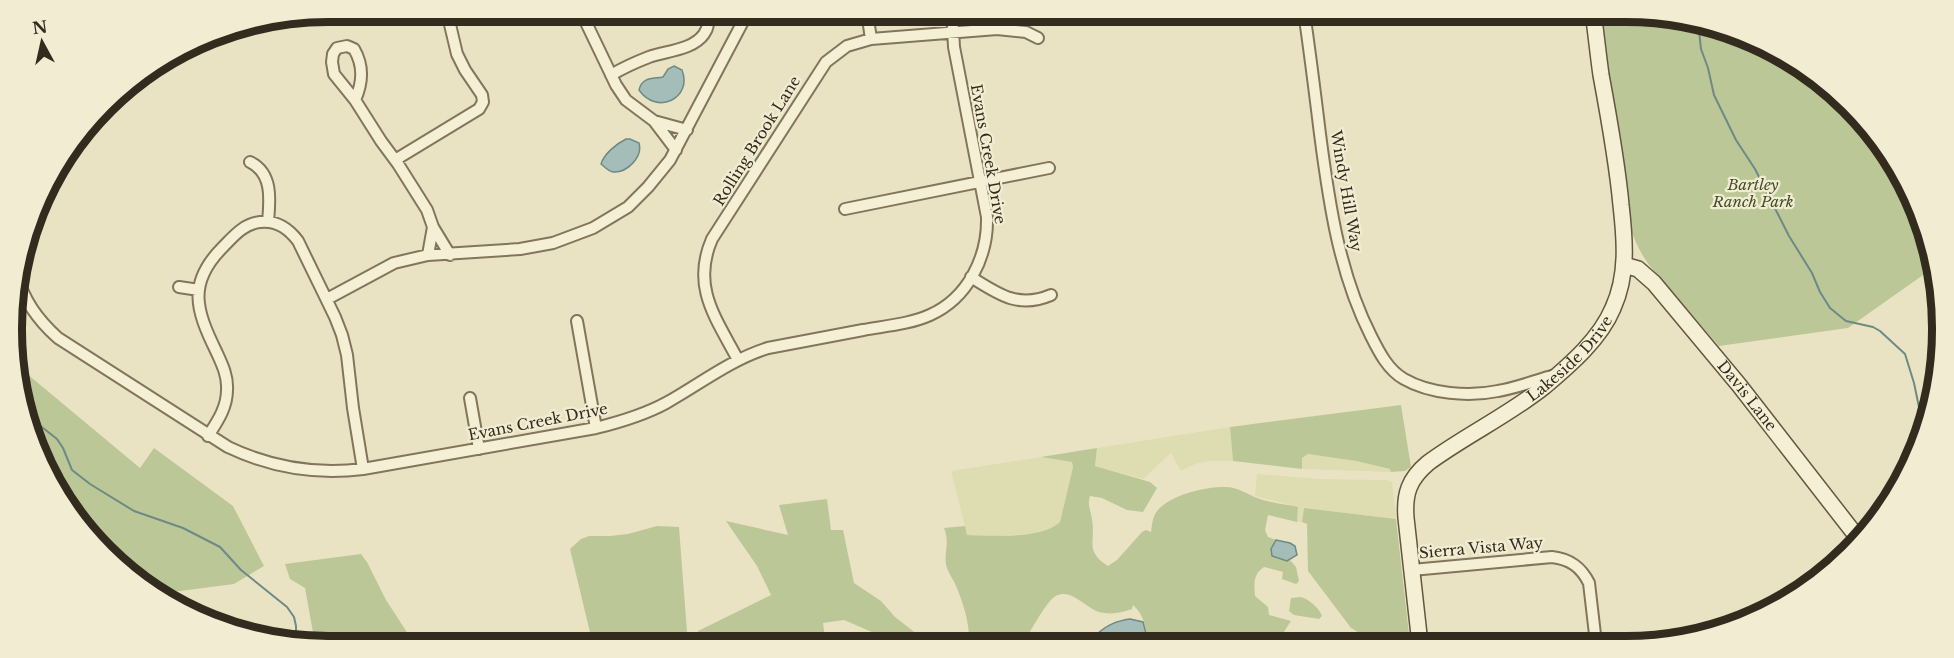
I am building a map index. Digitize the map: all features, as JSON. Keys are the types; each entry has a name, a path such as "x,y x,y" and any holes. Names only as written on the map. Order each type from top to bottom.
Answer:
{"street":[{"path":"395,159 479,109 483,102 482,94 457,54 449,22"},
{"path":"586,22 611,75 626,100 654,121 676,150"},
{"path":"611,75 650,57 691,45 704,35 709,22"},
{"path":"327,299 394,263 428,255 534,247 553,243 593,228 628,207 660,174 676,150 743,22"},
{"path":"868,22 871,39"},
{"name":"Evans Creek Drive","path":"24,299 36,316 58,338 208,436 248,457 288,468 329,472 363,469 596,428 646,412 738,360 768,348 924,317 943,308 954,299 971,278 982,258 987,217 952,33 952,22"},
{"name":"Windy Hill Way","path":"1305,22 1333,221 1355,297 1367,327 1385,361 1398,375 1412,383 1438,390 1463,393 1501,391 1559,374"},
{"name":"Lakeside Drive","path":"1419,636 1405,498 1412,479 1420,469 1437,456 1533,395 1559,374 1592,341 1609,317 1620,290 1624,265 1624,242 1620,188 1594,22"},
{"name":"Rolling Brook Lane","path":"738,360 707,300 703,274 707,250 818,72 836,53 847,46 871,39 997,29 1026,32 1038,38"},
{"path":"355,100 360,89 362,64 354,49 347,45 337,48 333,54 334,74 355,100 428,210 434,227 450,255"},
{"path":"654,121 687,130"},
{"path":"250,162 258,166 265,175 270,200 268,222"},
{"path":"845,208 1049,168"},
{"path":"208,436 222,413 227,390 224,368 200,315 199,290 206,267 236,234 250,225 268,222 285,228 298,241 339,326 347,355 363,469"},
{"path":"428,255 434,227"},
{"name":"Davis Lane","path":"1624,265 1638,269 1654,283 1739,385 1854,532"},
{"path":"971,278 995,292 1016,300 1040,299 1051,295"},
{"path":"179,287 199,290"},
{"path":"577,321 596,428"},
{"path":"470,398 478,448"},
{"name":"Sierra Vista Way","path":"1412,570 1552,557 1570,562 1584,574 1589,583 1595,636"}],"green space":[{"name":"Bartley Ranch Park","path":"1597,22 1665,25 1704,33 1761,54 1812,86 1842,112 1868,142 1900,193 1915,230 1927,273 1848,328 1719,346 1649,265 1633,235 1620,184"},
{"path":"26,373 140,468 154,448 233,506 264,566 234,584 173,592 142,572 112,546 86,516 54,465 39,428"},
{"path":"1401,405 1411,467 1405,471 1391,472 1390,469 1356,461 1308,454 1302,458 1302,469 1233,461 1230,427"},
{"path":"1230,427 1233,461 1210,461 1195,464 1181,471 1171,453 1143,479 1095,466 1097,448"},
{"path":"1097,448 1095,466 1150,482 1157,488 1143,512 1127,510 1102,498 1090,496 1093,550 1108,566 1117,560 1142,532 1146,530 1151,532 1154,516 1160,507 1188,493 1227,487 1262,500 1298,507 1297,522 1268,515 1265,530 1268,537 1276,540 1271,549 1286,561 1290,560 1296,567 1299,581 1296,584 1282,579 1283,572 1264,567 1258,573 1254,587 1255,596 1268,607 1269,615 1291,621 1281,636 1148,636 1142,618 1133,605 1132,609 1124,612 1103,613 1069,595 1062,594 1050,601 1028,636 969,636 964,607 946,564 947,538 944,528 965,526 967,535 1003,536 1030,534 1060,522 1073,467 1072,462 1041,457"},
{"path":"1308,454 1356,461 1390,469 1391,472 1302,469 1302,458"},
{"path":"1041,457 1072,462 1073,467 1060,522 1054,528 1041,533 967,535 951,471"},
{"path":"1257,474 1321,479 1387,480 1392,482 1396,519 1304,508 1302,522 1297,522 1298,507 1255,496"},
{"path":"827,499 831,530 843,530 854,583 881,601 895,617 919,636 881,636 844,620 823,623 825,636 698,636 698,631 771,595 757,566 726,521 788,535 779,505"},
{"path":"1304,508 1396,519 1409,636 1365,636 1351,628 1308,571 1307,524 1302,522"},
{"path":"657,526 679,527 687,636 591,636 570,549 581,539 589,536 628,534"},
{"path":"361,554 386,600 409,636 314,635 305,588 290,579 285,564"},
{"path":"1301,597 1311,602 1319,610 1322,616 1319,619 1294,615 1289,611 1291,598"}],"water":[{"path":"674,66 682,70 684,80 678,95 663,102 655,102 646,98 639,90 642,83 663,77 668,69"},
{"path":"626,139 639,143 639,154 624,170 610,171 601,164 603,160 611,150"},
{"path":"1276,540 1295,546 1297,555 1287,561 1272,556 1271,549"},
{"path":"1130,619 1143,622 1147,636 1098,636 1098,633 1106,627"}],"waterway":[{"path":"1699,32 1701,49 1714,95 1736,140 1755,169 1789,236 1812,273 1820,292 1830,308 1846,321 1873,327 1905,354 1920,412"},
{"path":"38,424 57,439 72,470 90,484 134,511 183,528 220,547 241,570 287,607 294,617 296,634"}]}
